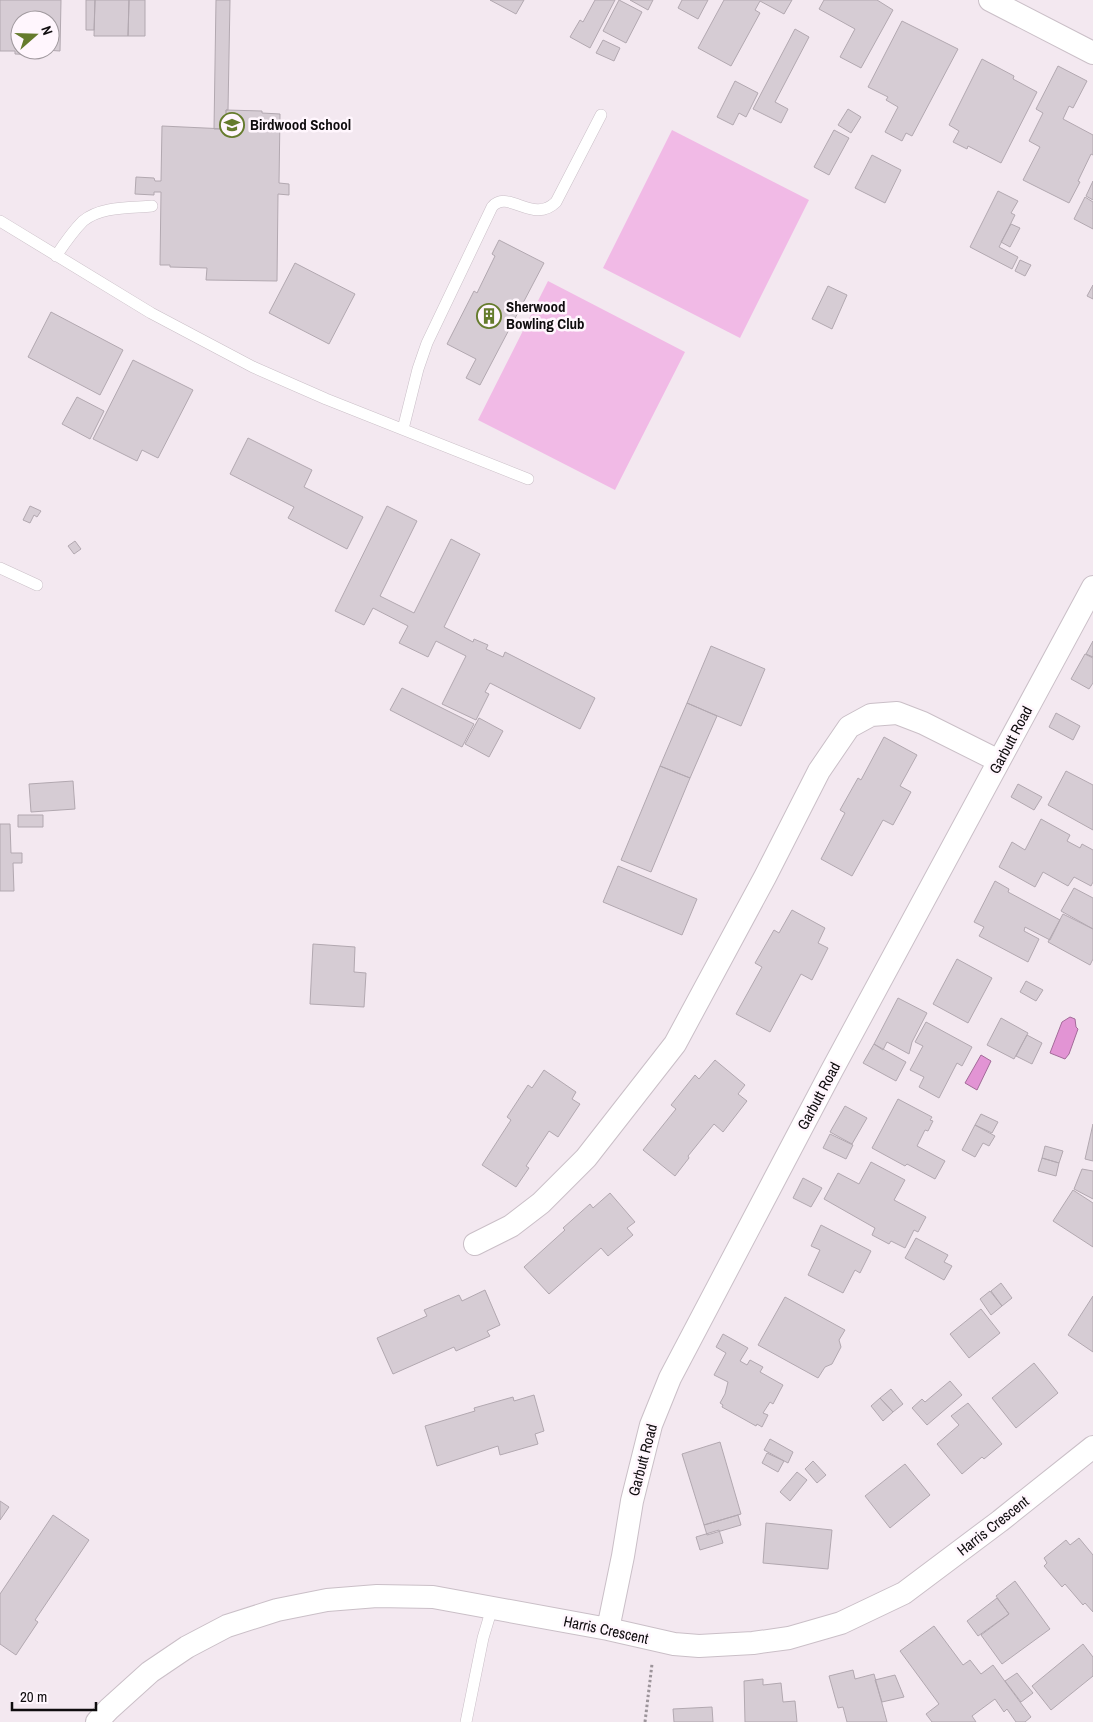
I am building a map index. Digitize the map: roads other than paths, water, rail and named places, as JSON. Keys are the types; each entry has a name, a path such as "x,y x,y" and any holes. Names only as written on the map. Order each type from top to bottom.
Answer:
{"street":[{"path":"990,0 1093,53"},
{"name":"Garbutt Road","path":"608,1629 632,1501 651,1425 670,1378 799,1133 1093,587"},
{"path":"475,1244 511,1226 541,1204 586,1158 675,1044 765,878 819,770 849,727 871,715 897,713 923,723 999,761"},
{"name":"Harris Crescent","path":"97,1722 150,1672 187,1647 227,1626 277,1610 327,1600 378,1596 433,1596 608,1629 656,1641 699,1646 753,1643 789,1638 840,1623 904,1593 930,1575 1093,1447"}],"lane":[{"path":"403,429 418,369 427,343 492,207 498,202 507,202 537,211 544,211 551,207 556,202 601,115"},
{"path":"56,256 79,226 91,216 111,209 152,206"},
{"path":"0,221 151,313 253,367 326,399 528,479"},
{"path":"0,568 38,585"},
{"path":"466,1722 483,1638 492,1608"}],"place":[{"name":"Birdwood School","path":"232,125"},
{"name":"Sherwood Bowling Club","path":"489,316"}]}
